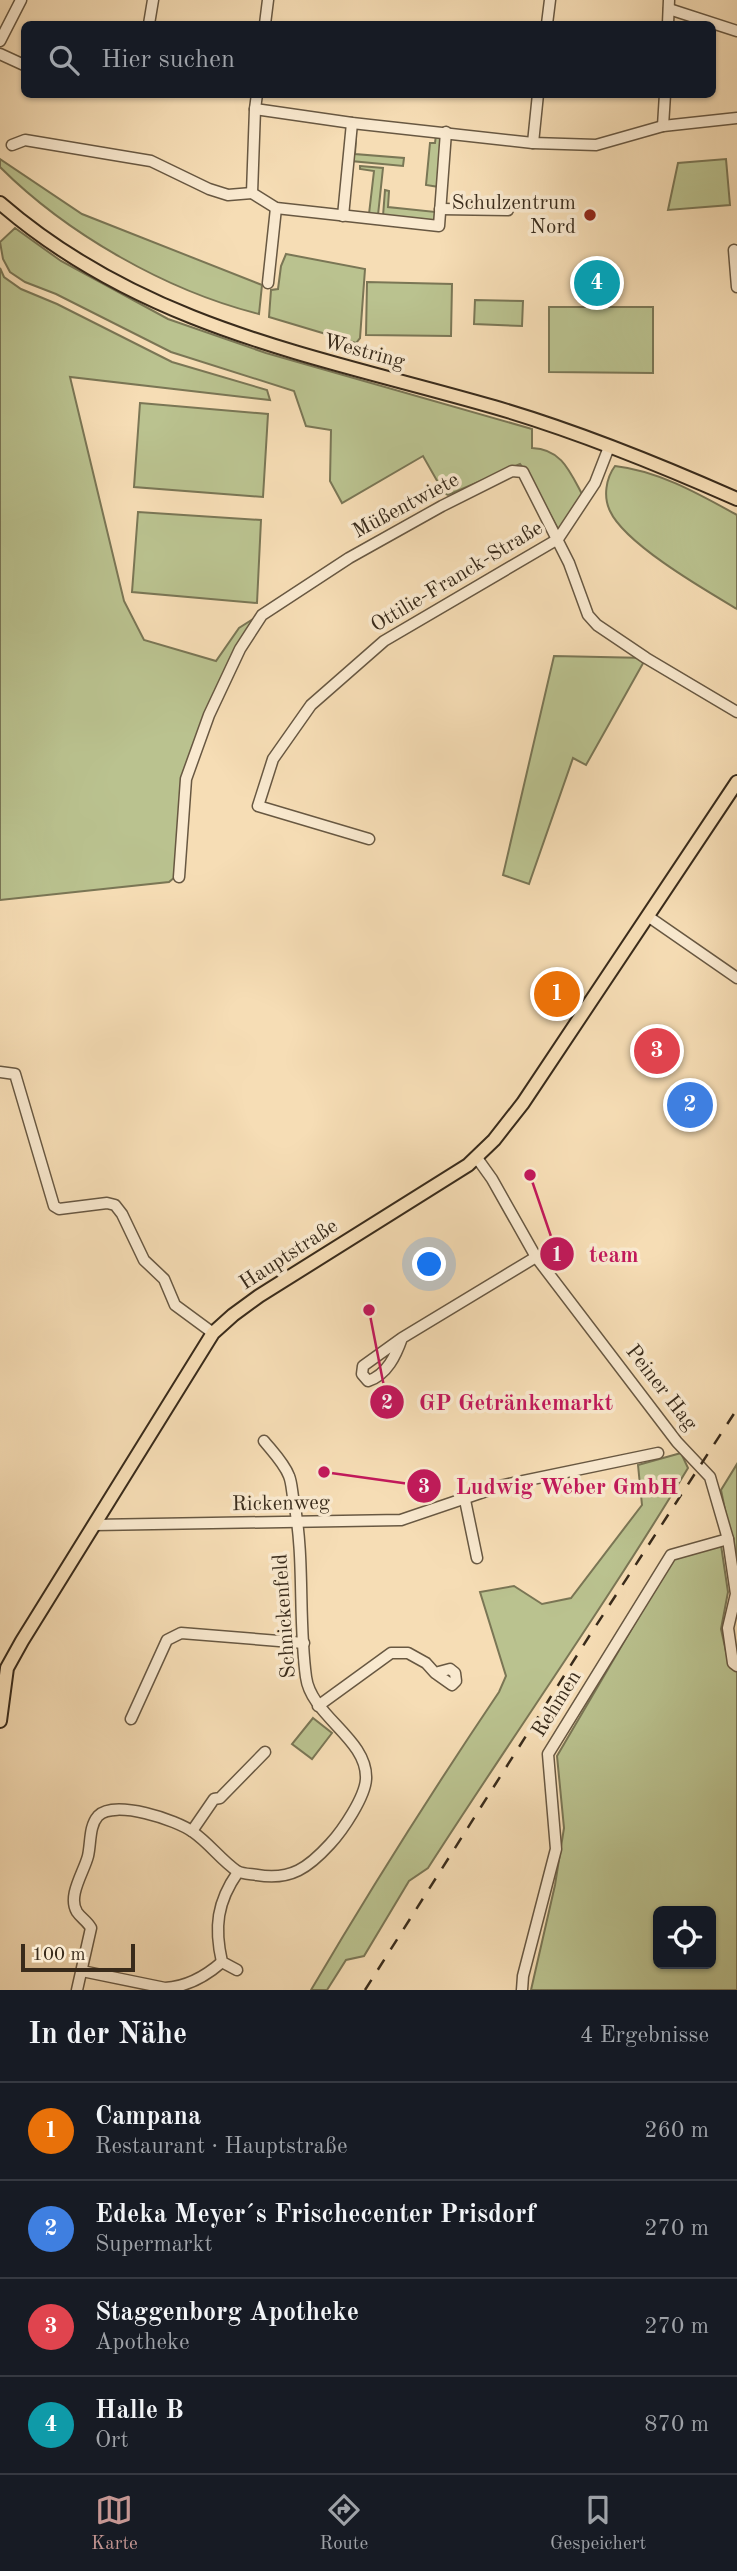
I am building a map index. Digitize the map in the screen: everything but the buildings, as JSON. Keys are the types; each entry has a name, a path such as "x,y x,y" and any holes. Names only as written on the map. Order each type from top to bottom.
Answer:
{"main road":[{"name":"Westring","path":"0,203 37,233 86,266 138,295 187,316 311,357 497,408 609,447 737,499"},
{"name":"Hauptstraße","path":"0,1721 4,1666 213,1333 260,1296 477,1158 523,1103 737,782"}],"street":[{"path":"0,41 21,0"},
{"path":"150,21 153,0"},
{"path":"265,21 268,0"},
{"path":"547,21 550,0"},
{"path":"669,4 712,21"},
{"path":"716,23 737,31"},
{"path":"0,54 21,64"},
{"path":"252,193 256,98"},
{"path":"533,143 538,98"},
{"path":"663,126 665,98"},
{"path":"255,109 352,123 533,143 596,145 663,126 737,118"},
{"path":"343,216 352,123"},
{"path":"12,145 25,140 151,161 209,189 228,195 252,193 276,208 439,226 446,132"},
{"path":"268,284 276,208"},
{"path":"440,209 508,210"},
{"path":"734,250 737,287"},
{"name":"Ottilie-Franck-Straße","path":"369,839 258,807 273,759 311,705 384,642 558,539 595,484 609,447"},
{"name":"Müßentwiete","path":"179,877 186,779 209,715 240,649 262,615 349,558 512,471 523,472 569,563 584,608 597,625 646,658 737,712"},
{"path":"649,917 737,978"},
{"path":"0,1072 15,1074 54,1206 59,1209 107,1203 115,1205 144,1259 164,1279 175,1305 213,1333"},
{"name":"Peiner Hag","path":"477,1158 489,1173 536,1256 677,1442 710,1477 728,1539 736,1594 728,1628 733,1663 737,1666"},
{"path":"402,1338 396,1356 376,1379 369,1381 362,1374 363,1366 402,1338 536,1256"},
{"name":"Schnickenfeld","path":"238,1872 267,1877 296,1873 316,1859 334,1840 353,1812 366,1782 365,1769 346,1734 318,1706 306,1680 298,1523 289,1475 264,1441"},
{"name":"Rickenweg","path":"94,1525 401,1520 504,1485 658,1453"},
{"path":"465,1500 477,1558"},
{"name":"Rehmen","path":"522,1990 523,1976 556,1849 548,1754 671,1555 728,1539"},
{"path":"131,1719 166,1640 181,1633 304,1643"},
{"path":"318,1706 391,1653 408,1653 426,1663 435,1673"},
{"path":"192,1831 214,1799 220,1798 265,1752"},
{"path":"77,1990 91,1928 77,1912 74,1898 87,1861 95,1819 107,1810 118,1808 167,1819 192,1831 238,1872 224,1892 216,1940 222,1962 237,1970"},
{"path":"82,1971 165,1988 177,1987 204,1975 222,1962"}],"green space":[{"path":"436,135 443,136 439,187 426,185 430,143 435,143"},
{"path":"353,137 356,137 355,154 404,158 403,166 351,161"},
{"path":"0,159 82,214 262,285 259,314 189,291 120,257 87,237 27,192 0,167"},
{"path":"726,159 730,205 668,210 678,163"},
{"path":"360,166 383,168 378,215 369,214 374,171 360,169"},
{"path":"385,190 389,191 388,207 435,212 437,196 437,220 433,222 383,216"},
{"path":"15,228 61,261 168,319 266,353 532,429 532,448 542,449 558,457 583,496 559,531 530,477 520,464 448,495 444,493 423,456 342,503 330,481 331,430 306,426 294,391 171,352 56,294 25,282 10,272 3,259 0,242"},
{"path":"286,254 365,269 360,338 356,343 269,317 271,290 278,289 281,266"},
{"path":"0,268 4,277 21,289 57,304 172,362 267,390 270,400 70,377 124,601 144,640 216,661 239,628 261,614 183,779 175,877 169,882 0,900"},
{"path":"367,282 452,284 451,336 366,335"},
{"path":"475,300 523,301 522,326 474,324"},
{"path":"549,307 653,307 653,373 549,372"},
{"path":"140,403 268,414 263,497 134,487"},
{"path":"615,466 663,478 737,515 737,609 648,552 618,524 608,506 606,494"},
{"path":"138,512 261,520 257,603 132,592"},
{"path":"554,656 646,658 586,765 573,758 529,884 503,875"},
{"path":"681,1453 688,1468 625,1569 428,1868 409,1881 364,1956 346,1960 327,1990 311,1990 356,1914 499,1692 506,1676 480,1592 514,1586 542,1604 571,1598 642,1505 638,1465"},
{"path":"737,1464 737,1569 721,1490"},
{"path":"721,1545 728,1592 721,1629 729,1665 737,1672 737,1990 531,1990 555,1885 564,1828 557,1756 672,1560"},
{"path":"313,1718 332,1733 312,1759 292,1744"}],"railway":[{"path":"365,1990 737,1409"}],"place":[{"name":"Schulzentrum Nord","path":"590,215"},
{"name":"Halle B","path":"597,283"},
{"name":"Campana","path":"557,994"},
{"name":"Staggenborg Apotheke","path":"657,1051"},
{"name":"Edeka Meyer´s Frischecenter Prisdorf","path":"690,1105"},
{"name":"team","path":"530,1175"},
{"name":"GP Getränkemarkt","path":"369,1310"},
{"name":"Ludwig Weber GmbH","path":"324,1472"}]}
